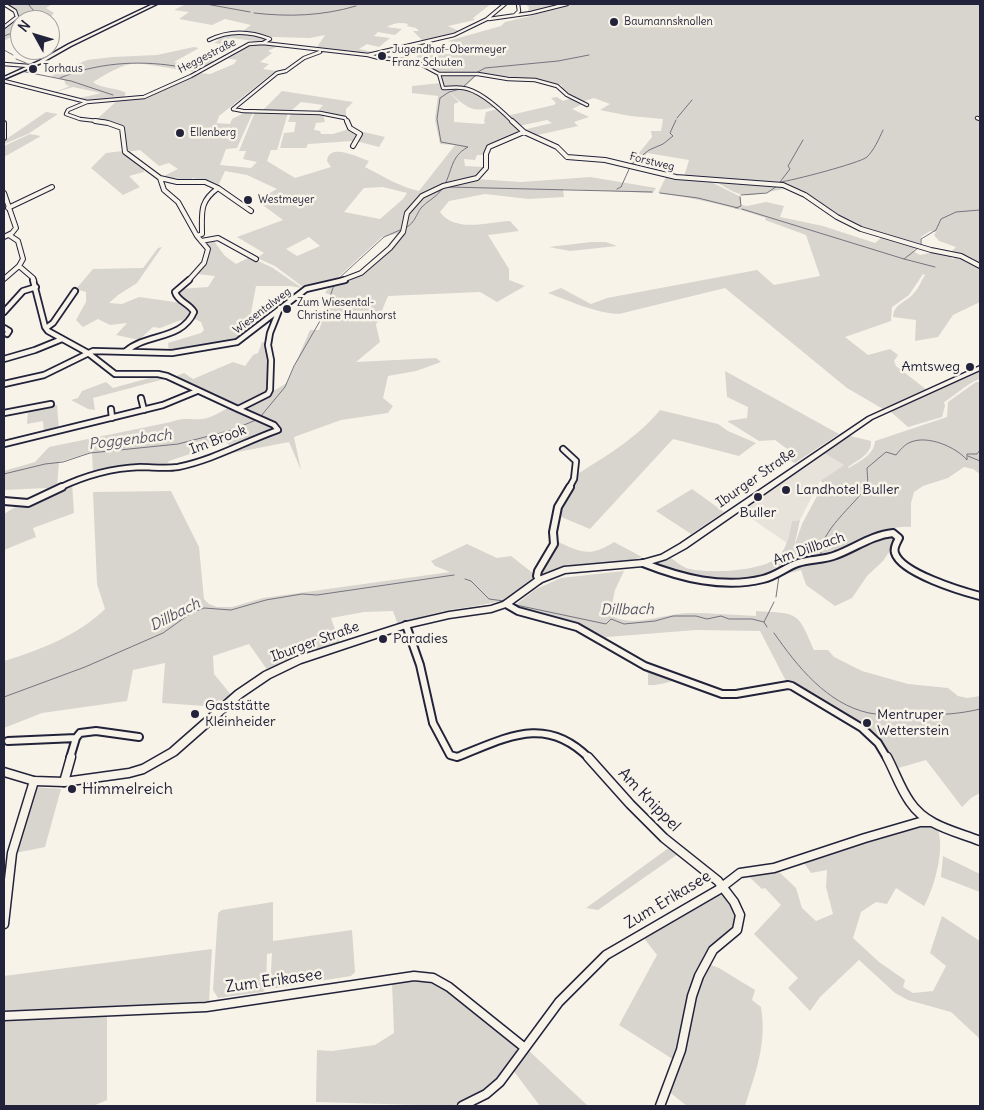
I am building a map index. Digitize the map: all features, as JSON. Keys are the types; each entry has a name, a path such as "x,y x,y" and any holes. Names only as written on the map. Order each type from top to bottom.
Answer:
{"main road":[{"path":"4,79 155,4"},
{"name":"Iburger Straße","path":"4,772 34,781 64,782 129,773 144,769 173,752 220,709 267,675 299,660 406,625 449,615 491,609 506,604 539,580 564,570 643,563 662,557 683,546 870,418 980,369"}],"street":[{"path":"4,4 15,12 17,17 4,27"},
{"path":"514,15 519,10 518,4"},
{"path":"487,19 567,4"},
{"path":"368,54 450,36 487,19 503,6"},
{"path":"209,40 220,34 232,32 270,39 263,43"},
{"name":"Heggestraße","path":"4,79 87,102 148,96 195,74 246,45 263,43 316,52 368,54"},
{"path":"316,52 286,71 277,73 233,109 243,111 320,113 345,118 350,128 360,134 353,146"},
{"name":"Forstweg","path":"368,54 376,58 415,62 439,74 444,88 465,88 473,91 498,108 524,132 557,147 567,156 605,160 676,177 783,185 805,194 837,217 861,229 931,250 961,256 980,266"},
{"path":"4,64 29,66"},
{"path":"439,74 461,76 478,74 508,79 539,81 559,87 567,95 587,105"},
{"path":"87,102 71,108 66,114 74,119 104,121 120,126 124,132 125,152 160,178 177,182 205,182 218,188 251,211"},
{"path":"4,123 4,138"},
{"name":"Wiesentalweg","path":"88,353 104,350 172,353 229,344 247,336 306,289 353,277 374,264 390,248 402,232 407,213 426,193 444,186 477,178 486,168 486,154 489,147 524,132"},
{"path":"126,351 138,341 171,333 190,320 194,312 192,308 177,298 175,292 192,278 206,259 208,249 197,236 178,202 164,190 160,178"},
{"path":"8,208 52,186"},
{"path":"197,236 202,234 202,202 218,188"},
{"path":"4,193 16,228 5,236"},
{"path":"4,279 19,266 23,259 18,241 5,236"},
{"path":"201,241 218,238 256,259"},
{"path":"19,266 33,278 46,328 88,353 115,374 158,374 167,376 238,410"},
{"path":"4,312 23,291 36,287"},
{"path":"46,328 53,323 76,291"},
{"name":"Im Brook","path":"238,410 268,394 270,390 271,360 268,345 270,333 280,308"},
{"path":"4,328 9,332 8,334"},
{"path":"4,359 35,350 62,339"},
{"path":"4,384 44,375 88,353"},
{"path":"4,444 164,405 197,391"},
{"path":"141,398 144,410"},
{"path":"4,413 51,404"},
{"path":"111,409 112,418"},
{"name":"Im Brook","path":"4,500 28,503 74,480 106,472 138,466 176,467 211,458 244,442 278,430 274,424 238,410"},
{"path":"539,580 537,576 538,571 554,544 552,532 558,507 574,479 576,461 563,449"},
{"name":"Am Dillbach","path":"643,563 664,572 685,577 710,582 733,582 765,578 788,566 808,560 838,555 881,535 893,533 899,538 894,549 895,555 905,566 919,574 980,596"},
{"path":"506,604 518,611 577,627 645,666 722,694 736,694 788,685 795,688 871,736 884,752 913,807 931,822 980,841"},
{"name":"Am Knippel","path":"406,625 420,665 433,723 450,755 457,757 513,738 535,734 553,734 562,738 586,756 630,804 676,848 723,886 732,898 738,911 739,926 714,949 701,970 692,998 681,1049 660,1106"},
{"path":"64,782 76,738 80,733 96,731 139,737"},
{"path":"8,741 76,738"},
{"path":"4,924 12,853 34,781"},
{"name":"Zum Erikasee","path":"462,1106 486,1094 500,1082 559,1002 606,955 723,886 740,873 774,868 865,838 920,822 931,822"},
{"name":"Zum Erikasee","path":"4,1016 206,1006 414,976 432,978 448,987 525,1048"}],"shaded area":[{"path":"5,4 52,4 46,8 49,10 13,10"},
{"path":"186,4 491,4 473,18 475,20 448,26 459,31 424,42 413,31 419,31 416,28 407,26 408,24 405,23 397,23 387,27 402,29 395,35 378,32 374,36 390,38 379,47 367,44 359,49 373,52 366,53 315,50 325,35 310,38 271,37 263,42 230,38 220,44 214,43 219,40 212,39 215,37 240,32 251,25 225,19 212,25 179,19 189,12 174,10"},
{"path":"527,4 980,4 980,264 952,251 956,247 939,241 934,235 936,232 930,231 921,237 920,246 850,222 834,214 807,194 792,188 754,195 742,194 718,183 717,179 684,177 689,160 647,153 637,166 630,164 652,137 651,131 661,131 663,119 630,116 600,110 610,104 594,98 581,102 568,95 560,87 563,87 561,85 536,78 442,74 416,61 419,45 429,45 431,50 444,54 458,54 460,47 456,43 448,41 501,26 505,22 535,15 528,11 529,7"},
{"path":"10,22 10,38 4,41 4,27"},
{"path":"249,45 280,45 268,51 272,53 260,62 269,64 263,69 277,71 219,116 214,131 217,123 230,124 232,119 246,112 253,112 237,148 226,149 220,165 251,168 257,162 243,159 246,151 239,151 255,112 288,113 277,150 271,150 267,161 295,178 331,167 327,161 329,155 339,152 369,161 365,167 398,184 419,191 455,145 440,144 435,120 438,96 412,93 412,86 441,83 446,89 471,91 495,107 470,108 449,92 459,102 454,104 454,122 483,124 485,123 486,112 497,109 521,131 490,144 486,148 484,155 477,155 475,160 464,159 465,166 483,167 479,173 465,180 438,187 423,194 476,179 521,182 590,177 656,188 653,193 563,189 564,197 528,199 485,194 449,201 440,212 454,222 472,225 510,221 519,231 488,235 509,269 509,280 525,286 497,302 480,292 388,296 376,325 380,342 356,362 436,358 441,362 416,371 388,376 383,398 393,406 388,413 341,420 294,437 301,470 289,442 222,455 245,444 281,431 277,424 243,409 287,383 310,330 319,330 332,295 325,293 328,289 337,283 360,276 374,266 386,254 400,233 382,237 335,280 303,287 275,266 257,258 264,253 237,237 283,220 264,206 259,199 277,189 247,175 225,171 218,186 193,178 185,182 162,177 178,169 169,163 159,166 140,150 126,152 125,133 122,126 97,119 119,99 149,96 198,73 210,74 234,64 237,60 225,58","holes":["383,187 407,193 403,199 380,219 344,212 364,188","309,237 320,246 297,256 286,249"]},
{"path":"194,47 199,48 174,62 190,64 199,58 215,61 196,72 137,63 131,64 114,70 93,82 100,86 126,93 124,97 88,101 76,99 101,93 73,87 53,93 70,86 66,85 64,80 51,76 87,60 157,55"},
{"path":"478,74 464,88 445,87 441,76"},
{"path":"282,91 353,102 346,109 346,118 317,112 323,105 301,102 290,112 262,111"},
{"path":"557,97 563,101 572,98 583,104 572,109 589,117 574,122 578,126 533,136 523,130 552,123 547,120 519,126 506,116 554,105 556,103 551,98"},
{"path":"46,112 58,114 28,134 4,144 5,140"},
{"path":"291,113 323,114 325,122 316,123 314,130 320,131 321,134 333,134 349,129 358,134 353,141 308,144 306,148 280,148 284,133 294,132 296,122 288,122"},
{"path":"359,131 385,137 379,147 356,141"},
{"path":"30,134 41,136 4,157 4,146"},
{"path":"123,151 143,167 144,172 129,176 140,187 123,195 91,168 106,153"},
{"path":"666,177 711,182 741,197 741,205 747,206 766,202 784,206 780,217 823,226 875,243 882,237 917,247 913,251 920,255 934,252 952,256 951,258 953,259 957,256 980,267 980,302 953,315 938,337 915,341 916,320 893,317 898,306 917,289 925,275 923,274 909,295 892,307 891,321 845,337 868,355 890,349 898,355 894,361 896,366 927,390 883,409 847,388 725,288 619,314 592,309 548,293 561,288 591,304 607,298 757,270 774,285 820,276 806,235 765,220 766,218 740,210 658,193"},
{"path":"213,240 225,256 236,264 250,257 273,268 302,288 256,286 251,313 247,322 253,329 236,340 169,352 168,343 201,333 204,330 201,322 195,319 195,309 177,295 177,292 180,289 208,287 215,276 197,274 207,260 208,251 205,242"},
{"path":"606,242 617,246 570,251 549,247"},
{"path":"162,247 137,283 109,303 122,304 139,297 182,303 190,312 187,320 184,322 181,320 160,328 153,327 139,340 116,335 127,323 110,325 98,319 83,327 76,320 86,302 86,292 76,289 93,269 143,268 158,248"},
{"path":"262,342 266,343 269,375 268,387 265,393 238,407 174,377 184,373 193,379 233,362 245,366 253,355 258,353"},
{"path":"725,371 839,434 795,463 783,457 790,451 775,440 759,441 727,421 747,418 748,407 727,397"},
{"path":"980,372 980,379 944,402 945,406 942,417 908,427 890,411"},
{"path":"160,375 168,378 93,398 95,410 88,409 71,400 78,398 82,391 106,382 113,388"},
{"path":"976,382 980,382 980,474 973,469 964,467 948,478 923,486 914,492 911,503 911,527 901,527 882,532 837,554 805,560 831,559 883,537 895,536 897,540 883,561 867,576 852,598 835,606 806,585 801,570 771,578 785,569 784,566 764,576 737,581 723,581 678,574 653,566 653,563 670,557 686,568 707,571 747,569 770,562 778,557 784,549 792,521 800,520 794,547 802,524 824,483 820,481 844,465 822,452 846,435 871,441 871,446 867,453 849,468 869,454 875,441 947,417 948,402"},
{"path":"57,405 59,430 44,433 43,421 27,424 28,410"},
{"path":"228,408 270,425 273,429 231,447 226,442 169,461 165,467 139,465 93,473 92,452 59,462 57,487 49,491 46,488 4,490 4,471 35,462 49,447 180,420 205,418"},
{"path":"660,410 718,424 728,431 756,443 739,456 673,439 590,529 559,516 561,508 577,479 576,475 631,438"},
{"path":"822,452 844,465 820,481 800,520 792,521 787,543 739,510"},
{"path":"72,483 74,513 33,528 36,537 4,550 4,514 20,504"},
{"path":"692,489 724,512 691,534 656,511"},
{"path":"171,491 199,547 204,599 209,604 217,607 232,607 263,598 450,572 435,566 431,561 467,544 497,558 511,556 534,574 529,584 521,592 510,597 417,618 398,625 393,611 364,612 331,618 340,644 268,671 249,644 213,656 214,674 232,696 219,707 162,703 165,663 133,670 127,701 42,713 4,728 4,661 58,641 94,619 105,609 97,584 93,492"},
{"path":"556,541 585,552 598,550 614,542 642,557 632,560 564,567 540,577 539,575"},
{"path":"624,571 615,590 610,615 619,619 639,621 690,613 756,616 756,611 788,614 799,621 804,627 814,650 828,650 834,657 862,671 908,684 948,688 958,696 967,698 980,696 980,793 971,798 962,807 926,760 895,769 886,749 875,737 787,683 760,631 696,630 607,637 605,640 579,625 514,606 536,589 561,578"},
{"path":"635,663 677,680 648,685 648,673"},
{"path":"34,787 61,789 45,847 15,853"},
{"path":"928,824 937,828 940,846 938,868 932,889 924,906 896,888 887,904 876,902 861,912 853,938 879,962 905,980 903,987 913,993 933,991 946,966 930,953 942,916 980,941 980,1039 951,1012 908,1000 895,993 859,960 820,997 810,1011 788,988 798,978 754,934 781,905 765,888 762,889 745,873 776,869 796,888 802,908 816,921 833,914 826,887 827,870 811,873 802,860 916,825"},
{"path":"670,847 678,854 598,910 586,908"},
{"path":"943,856 980,874 980,892 941,877"},
{"path":"722,892 734,905 737,919 733,930 711,947 674,1060 619,1025 657,955 643,937"},
{"path":"273,902 273,941 352,930 355,972 351,976 270,989 272,953 267,954 266,988 263,992 218,998 213,990 218,913 222,910"},
{"path":"212,949 209,1001 4,1011 4,976"},
{"path":"708,964 719,968 755,990 752,1000 761,1007 763,1033 759,1057 745,1106 687,1106 668,1091 701,978"},
{"path":"411,979 427,980 443,987 516,1045 517,1053 503,1071 482,1091 452,1106 316,1102 317,1050 332,1051 375,1045 394,1033 392,982"},
{"path":"107,1015 107,1100 93,1106 4,1106 4,1018"},
{"path":"527,1049 588,1106 540,1106 513,1070"}],"waterway":[{"path":"28,4 33,10"},
{"path":"206,4 250,12"},
{"path":"254,13 305,15 331,12 356,6"},
{"path":"4,36 10,34"},
{"path":"4,50 10,53"},
{"path":"476,73 485,68 558,61 589,55"},
{"path":"18,60 26,63"},
{"path":"60,78 88,69 117,64 146,63 175,66"},
{"path":"21,71 71,81 113,95"},
{"path":"463,87 476,75"},
{"path":"407,227 414,221 421,208 440,192 454,160 468,147 441,142 437,119 440,98 449,92 460,89"},
{"path":"677,118 692,100"},
{"path":"632,164 649,150 663,144 673,136 670,133 676,120"},
{"path":"803,140 788,166 790,169 780,182 797,179 862,160 872,151 883,130"},
{"path":"617,189 621,187 630,167"},
{"path":"741,195 767,193 777,186"},
{"path":"448,187 652,192"},
{"path":"660,193 698,198 737,208"},
{"path":"737,208 741,206 740,197"},
{"path":"742,209 904,259"},
{"path":"921,245 921,239 936,230 941,219 956,212 980,210"},
{"name":"Poggenbach","path":"337,280 384,237 400,230"},
{"path":"904,259 918,248"},
{"path":"904,259 935,267"},
{"name":"Poggenbach","path":"261,416 285,387 294,366 324,314 334,285"},
{"name":"Poggenbach","path":"4,474 45,464 63,462 90,453 178,444 232,430 256,420"},
{"path":"821,555 822,546 831,528 866,487 868,481 867,468 886,452 896,455 903,447 918,440 933,441 949,447 967,460 967,454 977,454 980,450"},
{"path":"968,456 980,461"},
{"path":"791,569 808,564"},
{"name":"Dillbach","path":"4,697 85,667 163,633 191,613 204,608 231,610 266,600 302,594 317,595 454,575"},
{"path":"776,597 779,576"},
{"name":"Dillbach","path":"465,579 471,581 489,599 504,601"},
{"path":"764,622 774,602"},
{"name":"Dillbach","path":"516,605 606,624 611,619 624,624 655,621 673,616 696,616 707,619 721,616 729,619 752,619 764,622"},
{"name":"Dillbach","path":"764,622 767,627"},
{"name":"Dillbach","path":"774,633 814,682 840,701 854,708 869,713 888,715 935,715 980,709"}],"place":[{"name":"Baumannsknollen","path":"614,22"},
{"name":"Jugendhof-Obermeyer Franz Schuten","path":"382,56"},
{"name":"Torhaus","path":"33,69"},
{"name":"Ellenberg","path":"180,133"},
{"name":"Westmeyer","path":"248,200"},
{"name":"Zum Wiesental- Christine Haunhorst","path":"287,309"},
{"name":"Amtsweg","path":"970,367"},
{"name":"Landhotel Buller","path":"786,490"},
{"name":"Buller","path":"758,497"},
{"name":"Paradies","path":"383,639"},
{"name":"Gaststätte Kleinheider","path":"195,714"},
{"name":"Mentruper Wetterstein","path":"867,723"},
{"name":"Himmelreich","path":"72,789"}]}
